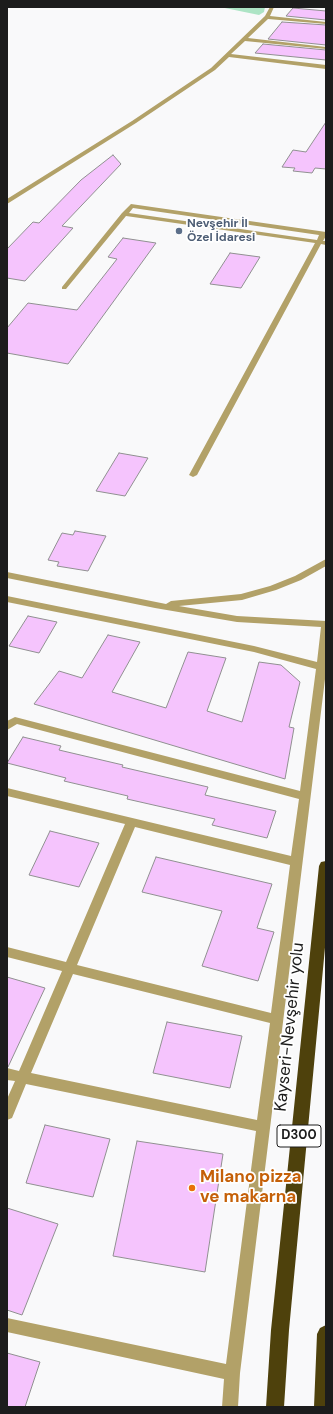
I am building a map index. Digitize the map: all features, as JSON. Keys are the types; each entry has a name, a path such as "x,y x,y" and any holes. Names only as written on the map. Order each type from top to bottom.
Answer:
{"highway":[{"name":"Kayseri-Nevşehir yolu","path":"275,1407 280,1330 326,866"},
{"path":"323,1407 326,1334"}],"street":[{"path":"7,202 192,84 213,69 267,17 272,7"},
{"path":"267,17 326,23"},
{"path":"244,39 326,48"},
{"path":"227,55 326,66"},
{"path":"64,288 131,206 325,234 323,242 193,475"},
{"path":"124,214 323,242"},
{"path":"155,605 217,601 242,597 273,588 298,578 326,562"},
{"path":"7,575 155,605 237,619 326,625 324,667 304,796 297,862 232,1373 230,1407"},
{"path":"7,599 254,649 324,667"},
{"path":"7,726 14,720 304,796"},
{"path":"7,792 297,862"},
{"path":"7,1114 21,1078 131,823"},
{"path":"7,952 277,1020"},
{"path":"7,1074 263,1127"},
{"path":"7,1325 232,1373"}],"green space":[{"path":"220,7 265,7 264,12 259,15"}],"building":[{"path":"293,8 326,11 326,20 286,16"},
{"path":"282,22 326,25 326,45 268,39"},
{"path":"263,44 326,50 326,60 255,53"},
{"path":"326,122 326,169 315,168 312,173 293,171 295,168 282,167 293,150 306,152"},
{"path":"113,155 121,164 62,226 73,228 25,281 7,278 7,249 33,222 39,223 81,180"},
{"path":"123,238 156,243 68,364 7,353 7,328 28,303 77,310 117,259 108,257"},
{"path":"230,253 260,257 241,288 210,284"},
{"path":"119,453 148,458 125,496 96,491"},
{"path":"75,531 106,536 88,571 57,566 59,562 48,560 62,533 73,535"},
{"path":"28,616 57,622 39,653 9,646"},
{"path":"108,635 140,642 112,692 166,708 188,652 226,658 207,711 242,722 259,662 281,665 300,682 289,727 294,728 285,779 34,704 59,671 82,678"},
{"path":"23,737 61,746 59,750 123,765 122,767 208,787 205,795 276,811 267,838 212,825 215,819 127,799 128,796 64,781 66,778 7,763"},
{"path":"50,831 99,843 79,887 29,875"},
{"path":"156,857 272,884 257,928 274,932 258,981 202,966 222,911 142,892"},
{"path":"7,977 45,988 8,1067 7,1067"},
{"path":"167,1022 242,1036 230,1088 153,1073"},
{"path":"45,1125 110,1139 93,1197 26,1183"},
{"path":"137,1141 223,1154 205,1272 113,1256"},
{"path":"7,1208 58,1224 22,1315 7,1310"},
{"path":"7,1353 40,1362 25,1407 7,1407"}],"place":[{"name":"Nevşehir İl Özel İdaresi","path":"179,231"},
{"name":"Milano pizza ve makarna","path":"192,1188"}]}
